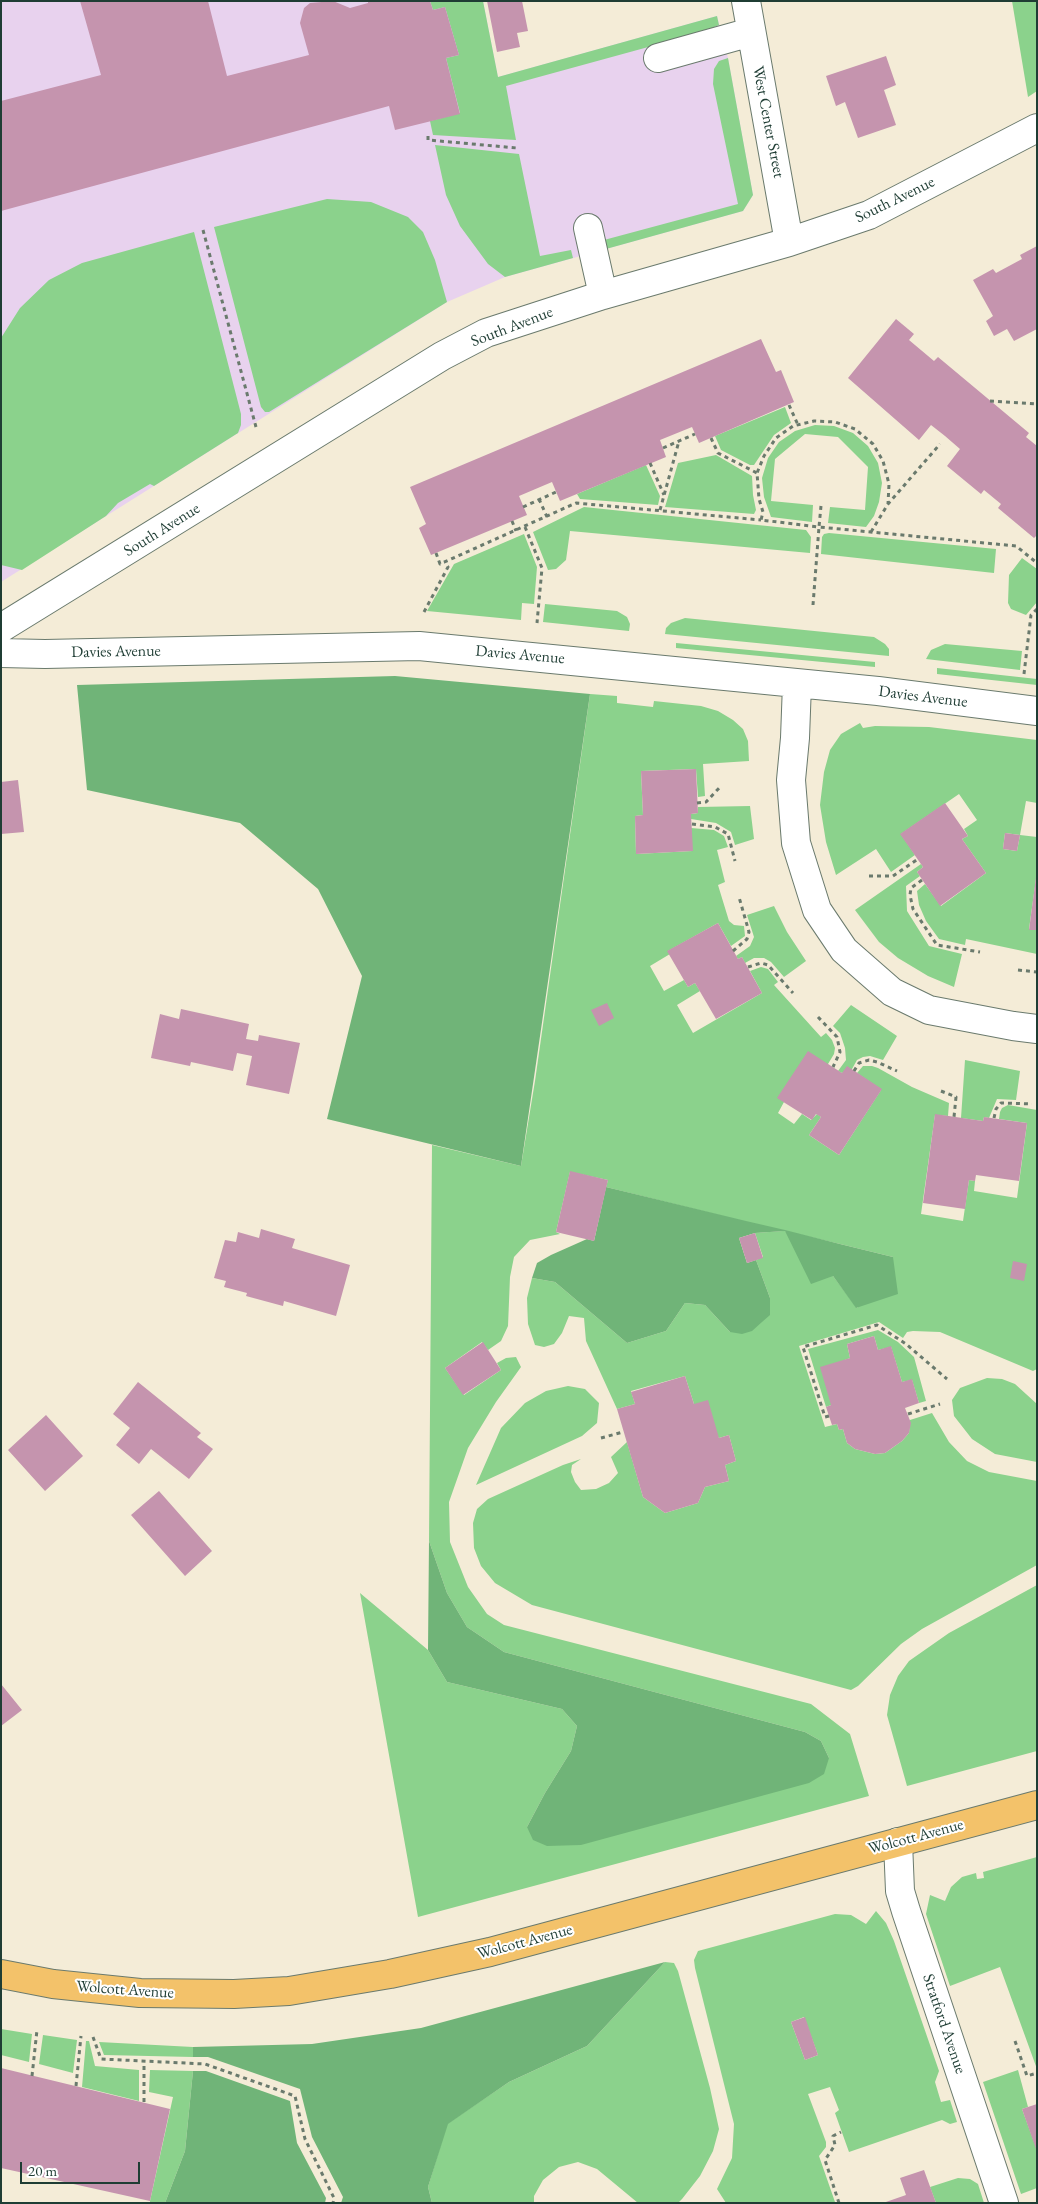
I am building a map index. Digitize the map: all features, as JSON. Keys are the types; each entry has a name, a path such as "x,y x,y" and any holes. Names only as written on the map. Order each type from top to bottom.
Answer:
{"main road":[{"name":"Wolcott Avenue","path":"1,1974 53,1984 140,1993 234,1994 289,1991 390,1974 490,1952 1037,1805"}],"street":[{"name":"West Center Street","path":"746,1 789,242"},
{"path":"658,58 751,32"},
{"name":"South Avenue","path":"1,628 442,356 486,333 603,294 789,242 869,215 1037,128"},
{"path":"588,228 603,294"},
{"name":"Davies Avenue","path":"1,653 45,654 419,646 878,691 1037,711"},
{"path":"797,684 791,780 796,844 817,910 844,950 892,992 930,1010 1037,1029"},
{"name":"Stratford Avenue","path":"898,1842 900,1891 1004,2203"}],"path":[{"path":"428,136 428,140 517,148"},
{"path":"203,230 256,427"},
{"path":"990,401 1037,404"},
{"path":"789,405 798,425"},
{"path":"762,520 763,512 759,499 757,473 764,456 776,438 792,426 814,421 835,422 855,429 872,444 883,461 889,484 888,504"},
{"path":"663,448 695,434"},
{"path":"711,438 718,453 757,473"},
{"path":"660,510 680,440"},
{"path":"871,532 888,504 940,444"},
{"path":"650,463 664,496"},
{"path":"523,507 556,492"},
{"path":"540,499 547,517"},
{"path":"436,553 440,564 576,503 1016,546 1037,563"},
{"path":"812,605 821,506"},
{"path":"512,522 516,531"},
{"path":"525,527 542,568 537,626"},
{"path":"422,616 448,567 445,562"},
{"path":"1024,674 1031,615 1037,609"},
{"path":"698,803 706,802 722,786"},
{"path":"692,824 715,827 728,834 735,861"},
{"path":"869,876 894,876 918,859"},
{"path":"922,880 911,888 910,895 913,909 937,945 980,952"},
{"path":"733,951 748,939 749,932 739,897"},
{"path":"748,967 761,963 768,965 793,994"},
{"path":"1018,970 1037,972"},
{"path":"818,1017 836,1037 840,1052 833,1067"},
{"path":"854,1071 859,1064 869,1060 897,1071"},
{"path":"941,1090 956,1097 954,1117"},
{"path":"994,1118 996,1109 1001,1103 1032,1104"},
{"path":"829,1416 825,1418 803,1347 878,1325 906,1344 947,1379"},
{"path":"908,1414 940,1404"},
{"path":"602,1438 624,1432"},
{"path":"32,2076 37,2030"},
{"path":"76,2086 81,2036"},
{"path":"93,2037 101,2059 205,2064 296,2096 305,2139 334,2198 333,2203"},
{"path":"1015,2040 1027,2076 1037,2073"},
{"path":"144,2062 144,2102"},
{"path":"838,2203 825,2160 835,2145 833,2136 842,2132"}],"shaded area":[{"path":"1,1 483,1 498,77 717,16 728,58 753,195 743,211 505,277 447,302 1,582"}],"green space":[{"path":"430,1 483,1 498,77 717,16 719,25 703,32 506,86 516,140 433,135 430,121 460,113 446,58 459,55 445,7 433,10"},
{"path":"1012,1 1037,1 1037,91 1028,97"},
{"path":"728,58 753,195 743,211 606,249 604,240 738,204 713,84 714,69 719,61"},
{"path":"435,145 519,154 540,256 571,250 573,258 505,277 488,264 460,226 446,195"},
{"path":"327,199 371,202 408,217 423,232 435,260 447,302 269,412 265,412 261,407 214,227"},
{"path":"194,232 241,414 241,425 238,433 154,486 150,484 118,503 106,516 22,570 1,565 1,338 20,308 49,280 82,263"},
{"path":"785,407 791,423 774,435 754,465 750,465 721,450 715,436"},
{"path":"815,425 834,426 853,433 868,446 878,463 882,483 879,502 874,516 866,527 828,523 830,507 865,510 868,467 838,437 805,434 775,459 771,501 813,505 812,522 771,517 764,497 762,478 768,458 779,442 795,431"},
{"path":"716,455 752,476 756,510 754,514 665,507 678,463"},
{"path":"646,465 660,496 658,505 580,499 577,494"},
{"path":"584,507 806,530 811,537 810,553 570,531 566,560 556,569 548,570 533,532"},
{"path":"524,534 537,567 534,604 522,603 521,620 427,611 454,564"},
{"path":"824,534 996,549 994,573 821,554 822,537"},
{"path":"1022,558 1037,569 1037,602 1026,615 1011,609 1008,603 1009,575"},
{"path":"545,604 617,611 627,617 630,624 629,631 543,622"},
{"path":"685,618 874,637 889,649 889,656 665,634 666,628 671,623"},
{"path":"676,643 875,662 875,667 676,648"},
{"path":"945,644 1022,651 1020,670 926,659 931,650"},
{"path":"937,668 1037,679 1037,685 937,674"},
{"path":"395,676 590,694 521,1166 327,1119 362,976 318,889 240,823 87,790 77,685"},
{"path":"590,694 617,696 617,703 653,707 654,701 701,706 718,711 743,729 748,741 749,761 703,764 705,796 698,797 696,769 641,771 643,815 635,816 636,854 692,851 691,828 714,830 724,836 728,847 717,850 725,882 718,885 729,921 734,925 744,926 745,936 731,946 718,923 668,951 670,954 650,966 664,991 684,980 688,987 695,983 700,991 677,1005 693,1033 762,993 750,971 761,967 768,969 778,982 774,985 821,1037 826,1033 832,1040 835,1048 828,1064 784,1102 778,1113 794,1124 802,1114 811,1120 817,1114 821,1117 809,1135 839,1155 881,1090 857,1073 863,1066 878,1068 912,1087 949,1103 948,1116 935,1115 921,1214 963,1221 969,1180 975,1181 974,1191 1017,1198 1027,1123 999,1119 1000,1112 1002,1108 1008,1105 1037,1110 1037,1369 1033,1371 940,1332 913,1331 907,1332 903,1338 879,1322 799,1346 825,1427 837,1424 839,1430 843,1429 847,1443 855,1449 875,1454 885,1453 902,1441 909,1433 910,1420 932,1413 949,1442 967,1461 989,1472 1037,1481 1037,1565 922,1629 901,1644 858,1686 851,1690 532,1605 495,1583 481,1566 474,1548 473,1523 477,1509 488,1499 563,1465 581,1459 572,1465 571,1472 575,1482 581,1490 596,1489 609,1483 618,1473 611,1457 627,1442 643,1497 665,1513 698,1503 705,1487 729,1481 725,1465 736,1461 729,1435 719,1438 694,1404 685,1376 631,1391 635,1404 617,1409 586,1341 584,1318 569,1316 562,1333 554,1344 544,1347 535,1345 528,1324 527,1298 532,1278 555,1282 627,1343 666,1331 685,1303 705,1305 730,1332 770,1298 756,1260 763,1257 755,1233 783,1231 606,1187 608,1180 570,1172 556,1232 560,1234 530,1240 514,1257 510,1277 508,1326 501,1341 488,1350 482,1342 445,1368 464,1395 501,1370 497,1363 506,1358 516,1357 521,1367 496,1402 468,1448 449,1502 450,1542 468,1587 487,1614 504,1625 811,1704 850,1734 869,1796 418,1917 360,1593 428,1650 447,1682 562,1709 577,1726 571,1751 527,1827 829,1758 821,1741 805,1732 504,1652 467,1627 447,1593 429,1541 432,1145 521,1166 535,1081","holes":["785,1231 893,1257 857,1308 833,1276"]},
{"path":"860,723 863,728 875,726 929,727 1037,740 1037,803 1026,801 1020,835 1037,837 1037,872 1029,929 1037,930 1037,954 966,939 965,945 939,939 926,921 919,905 917,891 925,884 941,906 986,873 962,839 968,836 964,829 977,820 959,794 901,834 915,855 891,872 876,849 836,875 826,842 820,805 824,772 830,750 841,734","holes":["1005,833 1020,835 1017,851 1003,849"]},
{"path":"750,806 754,839 735,845 731,832 716,823 691,819 691,814 698,813 698,807"},
{"path":"921,864 923,867 917,872 920,876 906,886 907,911 929,946 962,954 954,987 928,976 898,958 879,942 855,910"},
{"path":"774,906 787,932 806,961 784,977 771,962 764,958 754,958 745,963 742,957 738,959 736,956 750,946 754,937 747,915"},
{"path":"851,1005 897,1036 883,1060 870,1056 863,1057 857,1060 852,1069 842,1073 838,1071 846,1060 845,1048 840,1033 833,1026"},
{"path":"965,1060 1020,1071 1016,1100 997,1099 989,1118 984,1117 983,1121 961,1118"},
{"path":"606,1187 893,1257 898,1294 856,1308 833,1276 811,1284 785,1231 755,1233 739,1238 747,1263 756,1260 770,1298 770,1315 752,1331 742,1334 730,1332 705,1305 685,1303 666,1331 627,1343 555,1282 532,1278 537,1263 587,1239 594,1241"},
{"path":"878,1330 898,1342 914,1357 926,1401 919,1403 912,1380 902,1382 891,1347 878,1350 874,1336 847,1344 850,1358 845,1360 831,1405 826,1407 808,1349"},
{"path":"987,1378 1002,1379 1015,1384 1037,1404 1037,1462 995,1454 972,1439 954,1416 952,1400 960,1388"},
{"path":"568,1386 585,1389 599,1403 597,1423 582,1436 476,1485 501,1428 525,1403 546,1391"},
{"path":"429,1541 447,1593 467,1627 504,1652 805,1732 821,1741 829,1758 824,1774 809,1783 581,1845 547,1846 533,1840 527,1827 571,1751 577,1726 562,1709 447,1682 428,1650"},
{"path":"1037,1585 1037,1751 907,1786 887,1715 890,1695 898,1676 909,1661 949,1633"},
{"path":"1037,1857 1037,2069 1000,1967 950,1986 926,1914 930,1895 945,1901 951,1887 962,1877 976,1873 977,1879 984,1878 983,1872"},
{"path":"876,1911 886,1923 939,2071 935,2082 941,2102 950,2100 957,2122 950,2124 942,2120 849,2152 835,2113 839,2110 830,2087 808,2094 826,2142 826,2147 819,2156 835,2202 726,2203 717,2189 732,2158 734,2124 695,1968 694,1960 698,1951 835,1914 851,1915 866,1924","holes":["804,2017 818,2055 805,2060 791,2022"]},
{"path":"665,1962 674,1963 678,1971 710,2088 719,2129 713,2151 700,2176 682,2199 678,2203 638,2203 597,2169 578,2162 559,2167 543,2180 534,2196 534,2203 432,2203 428,2187 447,2124 509,2082 587,2046"},
{"path":"665,1962 587,2046 509,2082 448,2124 428,2187 432,2203 341,2203 343,2197 312,2137 300,2089 208,2057 193,2057 193,2047 312,2044 421,2028"},
{"path":"1,2029 32,2034 29,2062 1,2055"},
{"path":"43,2035 77,2040 73,2073 39,2064"},
{"path":"86,2041 89,2041 95,2066 139,2070 139,2101 82,2087"},
{"path":"99,2042 193,2047 193,2057 104,2055"},
{"path":"150,2070 193,2071 185,2151 165,2203 150,2203 150,2201 173,2097 149,2092"},
{"path":"1018,2070 1028,2107 1022,2109 1037,2150 1037,2188 1021,2194 983,2082"},
{"path":"193,2071 206,2071 290,2101 297,2143 326,2198 325,2203 165,2203 185,2151"},
{"path":"958,2178 970,2179 978,2184 984,2203 936,2203 930,2187"}],"building":[{"path":"80,1 208,1 227,76 309,55 300,23 304,8 310,3 333,1 350,8 368,3 368,1 430,1 433,10 445,7 459,55 446,58 460,114 395,130 389,106 1,211 1,101 101,75"},
{"path":"487,1 522,1 528,31 517,33 520,47 497,52"},
{"path":"886,56 896,85 884,90 896,125 858,138 845,102 836,106 826,76"},
{"path":"1037,246 1037,329 1014,341 1007,329 994,336 986,321 993,316 973,280 993,269 996,273 1022,259 1020,255"},
{"path":"896,319 914,334 909,340 934,361 938,357 1029,433 1026,437 1037,446 1037,535 1034,538 998,508 1001,504 984,490 981,494 947,466 960,449 945,436 931,425 919,440 848,378"},
{"path":"761,339 776,372 781,370 794,402 699,443 692,427 660,440 666,457 560,501 552,482 519,496 527,515 431,555 419,528 426,524 410,487"},
{"path":"696,769 698,813 691,814 693,851 636,854 635,816 643,815 641,771"},
{"path":"18,780 24,832 1,834 1,782"},
{"path":"945,803 968,836 962,839 986,873 940,906 917,872 923,867 900,834"},
{"path":"1005,833 1020,835 1017,851 1003,849"},
{"path":"1036,877 1037,930 1029,930"},
{"path":"718,923 738,959 742,957 762,993 716,1019 695,983 688,987 667,951"},
{"path":"607,1003 614,1018 599,1026 591,1010"},
{"path":"181,1009 249,1024 246,1039 258,1041 259,1035 300,1043 289,1094 246,1085 252,1056 237,1053 233,1071 191,1062 190,1066 151,1058 160,1014 179,1019"},
{"path":"808,1051 842,1073 847,1066 882,1089 839,1155 809,1135 821,1117 816,1114 812,1120 777,1098"},
{"path":"935,1114 983,1121 984,1117 1027,1123 1019,1181 976,1175 975,1181 969,1180 965,1209 923,1203"},
{"path":"570,1171 608,1180 594,1241 556,1232"},
{"path":"261,1229 295,1239 292,1248 350,1265 336,1316 284,1301 283,1306 246,1296 247,1293 224,1287 226,1281 214,1278 225,1240 236,1242 238,1232 259,1238"},
{"path":"755,1233 763,1258 747,1263 739,1238"},
{"path":"1013,1261 1027,1264 1024,1281 1010,1278"},
{"path":"874,1336 878,1350 891,1346 902,1382 912,1379 919,1403 905,1408 911,1423 909,1433 902,1441 885,1453 875,1454 855,1449 847,1443 843,1429 839,1430 837,1424 832,1425 826,1407 831,1405 820,1367 850,1358 847,1344"},
{"path":"483,1342 501,1370 463,1395 445,1368"},
{"path":"685,1376 694,1404 708,1400 719,1438 729,1435 736,1461 725,1465 729,1481 705,1487 698,1503 665,1513 643,1497 617,1409 635,1404 631,1392"},
{"path":"138,1382 201,1433 197,1437 213,1449 189,1479 151,1449 139,1464 116,1445 130,1428 113,1414"},
{"path":"46,1415 83,1456 45,1491 8,1450"},
{"path":"159,1491 212,1551 185,1576 131,1515"},
{"path":"1,1684 22,1710 1,1726"},
{"path":"805,2017 818,2055 805,2060 791,2022"},
{"path":"1,2068 170,2109 150,2201 1,2168"},
{"path":"1037,2104 1037,2149 1036,2149 1022,2109"},
{"path":"924,2170 936,2203 883,2203 906,2195 900,2178"}]}
